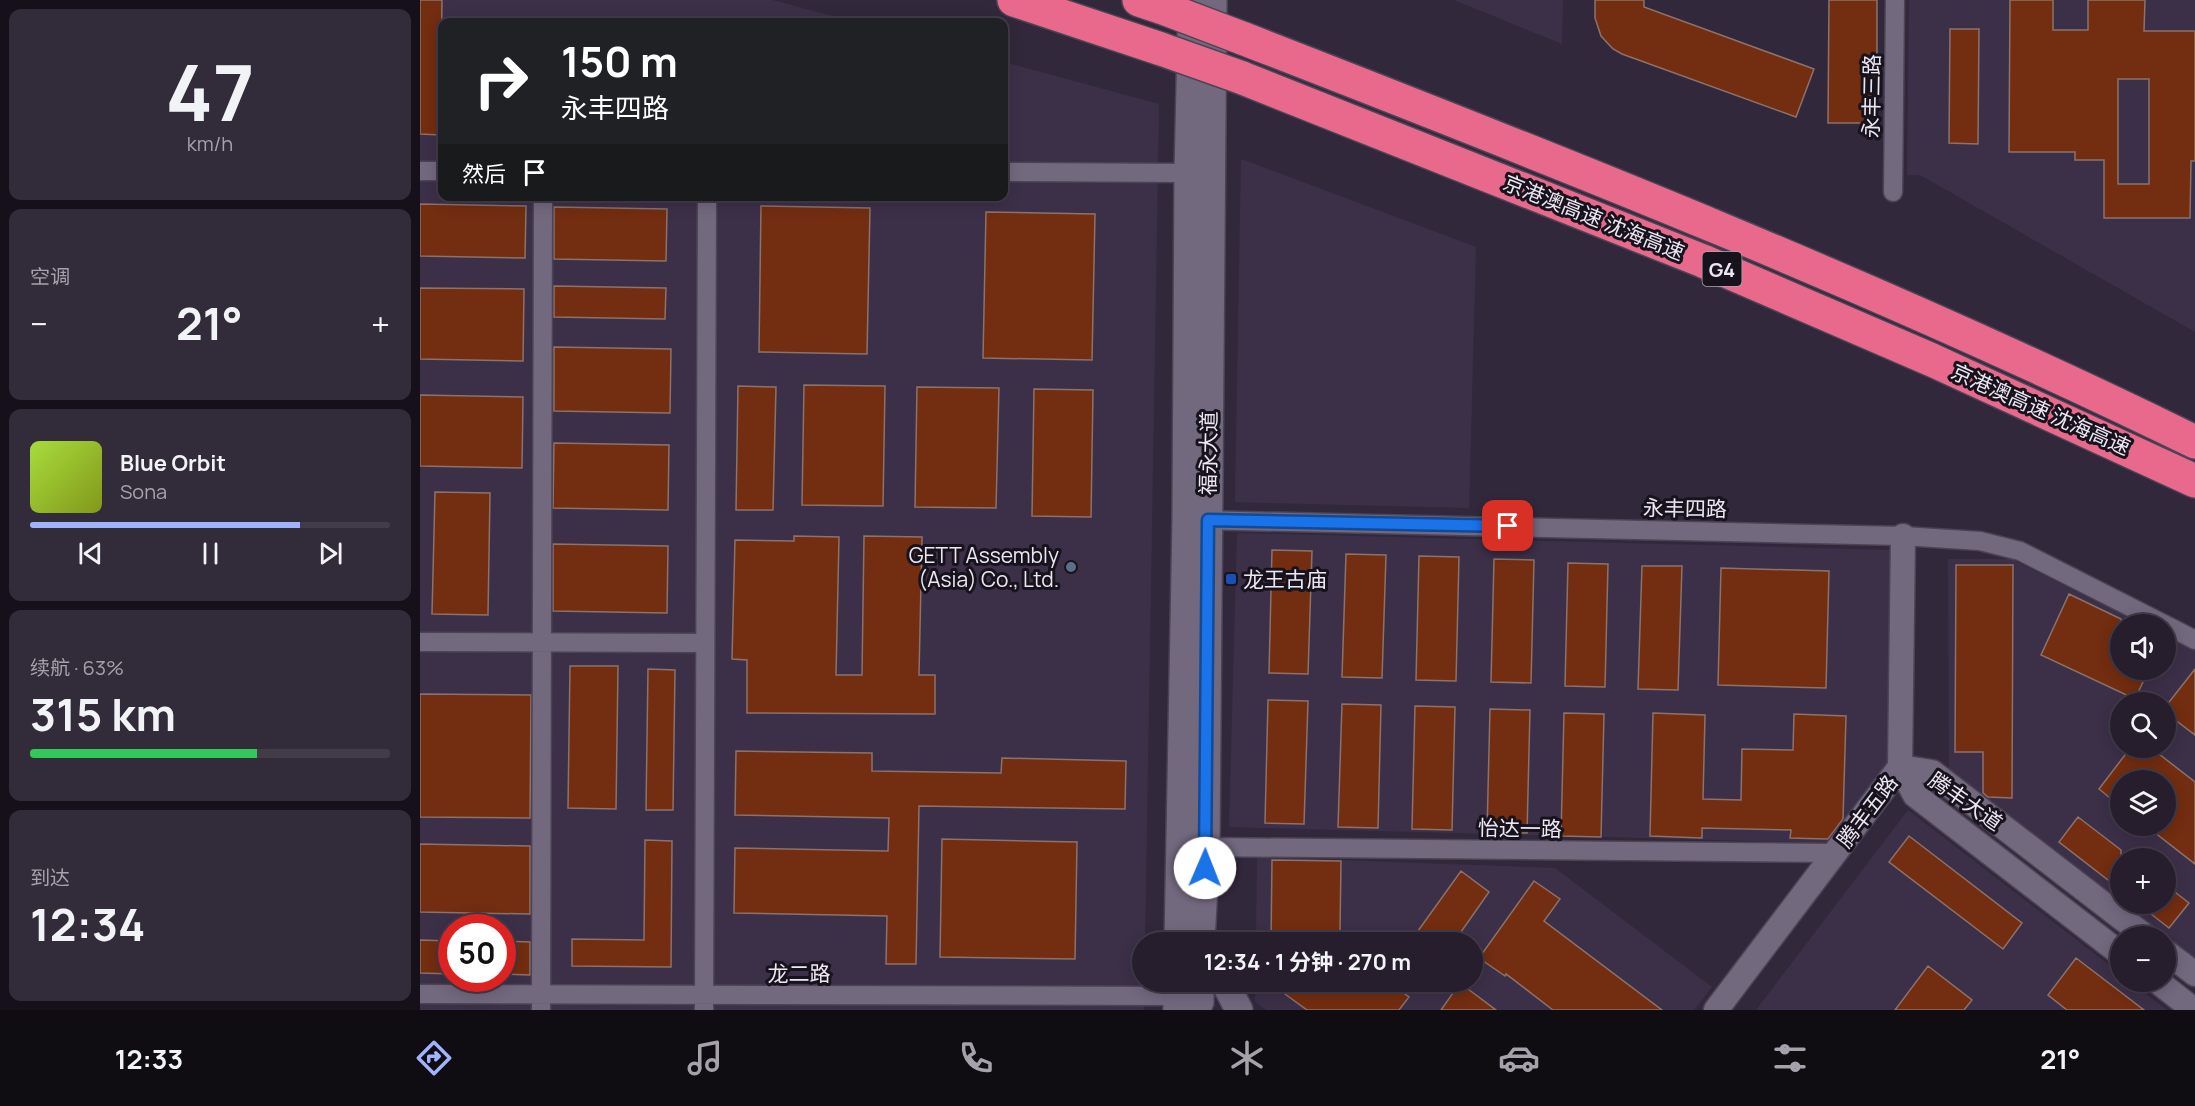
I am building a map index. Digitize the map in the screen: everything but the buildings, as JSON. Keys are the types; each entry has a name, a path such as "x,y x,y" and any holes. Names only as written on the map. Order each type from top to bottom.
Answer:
{"highway":[{"name":"京港澳高速 沈海高速","path":"1014,0 1240,77 1703,261 1932,360 2195,481"},
{"name":"京港澳高速 沈海高速","path":"1165,3 1242,38 1470,126 1716,226 1947,326 2195,442"}],"main road":[{"name":"福永大道","path":"1178,932 1197,520 1213,0"},
{"name":"福永大道","path":"1165,3 1188,173 1206,847 1202,932"},
{"path":"1204,911 1208,932"},
{"path":"1230,992 1239,1010"}],"street":[{"name":"永丰三路","path":"1893,192 1895,0"},
{"path":"420,171 438,171"},
{"path":"1008,172 1188,173"},
{"path":"541,1002 543,201"},
{"path":"704,1002 707,201"},
{"name":"永丰四路","path":"1197,520 1903,536 1980,541 2020,551 2145,614"},
{"name":"腾丰五路","path":"1716,1010 1900,767 1903,536"},
{"name":"永丰四路","path":"2176,630 2195,640"},
{"path":"420,642 705,643"},
{"name":"腾丰大道","path":"1900,767 1932,772 2132,926"},
{"name":"腾丰大道","path":"1900,767 1915,795 2110,946"},
{"name":"怡达一路","path":"1206,847 1835,853"},
{"path":"2176,960 2195,974"},
{"path":"2171,992 2194,1010"},
{"name":"龙二路","path":"420,994 541,1002 1190,999"}],"shaded area":[{"path":"420,0 772,0 840,18 438,18 438,201 1008,201 1008,63 1159,104 1145,932 1132,932 1132,992 1144,992 1144,1010 420,1010"},
{"path":"1454,0 1563,0 1562,44"},
{"path":"1909,0 2195,0 2195,332 1920,175 1907,175"},
{"path":"1241,159 1476,247 1469,508 1235,502"},
{"path":"1237,533 1894,550 1888,762 1831,843 1229,827"},
{"path":"1948,559 2011,559 2122,614 2110,614 2110,680 2176,680 2176,641 2195,650 2195,960 2176,945 2176,926 2151,926 2136,914 2176,914 2176,848 2110,848 2110,893 1949,769"},
{"path":"1908,810 2110,966 2110,992 2143,992 2167,1010 1756,1010"},
{"path":"1257,857 1555,868 1712,987 1694,1010 1266,1010 1255,1002 1255,992 1483,992 1483,932 1256,932"}],"place":[{"name":"GETT Assembly (Asia) Co., Ltd.","path":"1071,567"},
{"name":"龙王古庙","path":"1231,579"}],"route":[{"path":"1205,868 1208,520 1508,526"}]}
